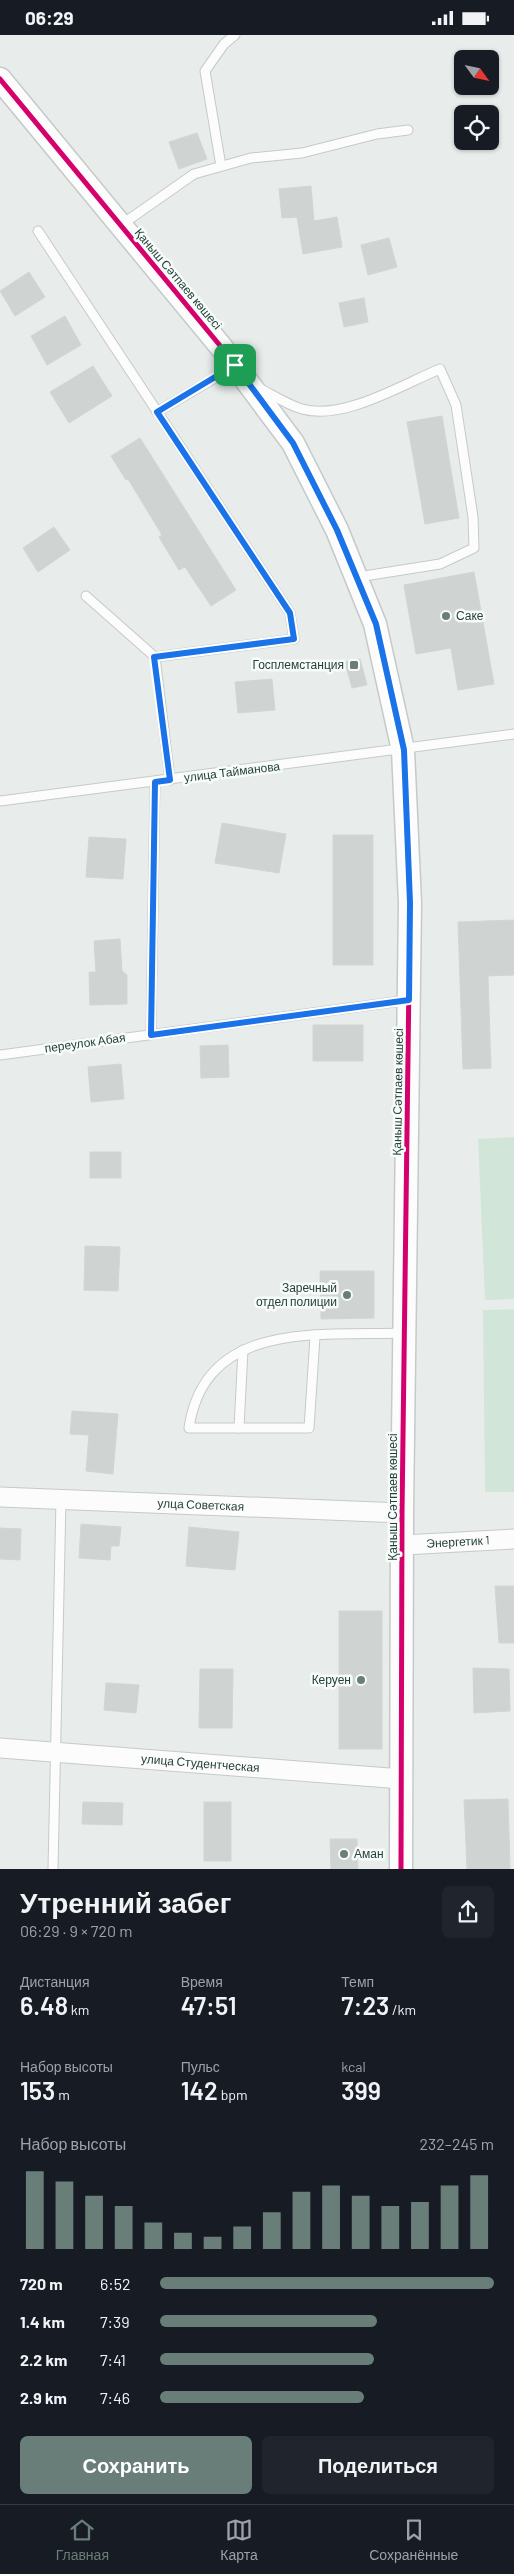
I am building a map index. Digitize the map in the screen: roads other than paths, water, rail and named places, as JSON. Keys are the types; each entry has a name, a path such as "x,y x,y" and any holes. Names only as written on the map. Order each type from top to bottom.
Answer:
{"street":[{"name":"Қаныш Сәтпаев көшесі","path":"0,79 235,365 293,443 337,530 376,624 404,750 410,903 402,1513 401,1869"},
{"name":"улца Советская","path":"0,1497 402,1513"},
{"name":"Энергетик 1","path":"403,1545 514,1539"},
{"name":"улица Студентческая","path":"0,1748 402,1779"}],"lane":[{"path":"221,167 205,71 224,43 235,35"},
{"path":"121,226 194,174 250,158 302,153 376,134 408,130"},
{"path":"38,231 290,613 294,639 154,657"},
{"path":"157,412 235,365"},
{"path":"249,384 303,409 330,412 366,401 440,369 456,405 473,517 474,548 440,564 357,577"},
{"path":"86,596 154,657 170,780"},
{"name":"улица Тайманова","path":"0,801 404,750 514,734"},
{"path":"151,1035 155,782"},
{"name":"переулок Абая","path":"0,1055 409,1000"},
{"path":"315,1337 309,1428 189,1428 192,1409 202,1385 211,1372 226,1358 243,1349 265,1342 315,1337 405,1333"},
{"path":"239,1428 243,1349"},
{"path":"53,1869 61,1499"}],"place":[{"name":"Саке","path":"446,616"},
{"name":"Госплемстанция","path":"354,665"},
{"name":"Заречный отдел полиции","path":"347,1295"},
{"name":"Керуен","path":"361,1680"},
{"name":"Аман","path":"344,1854"}]}
